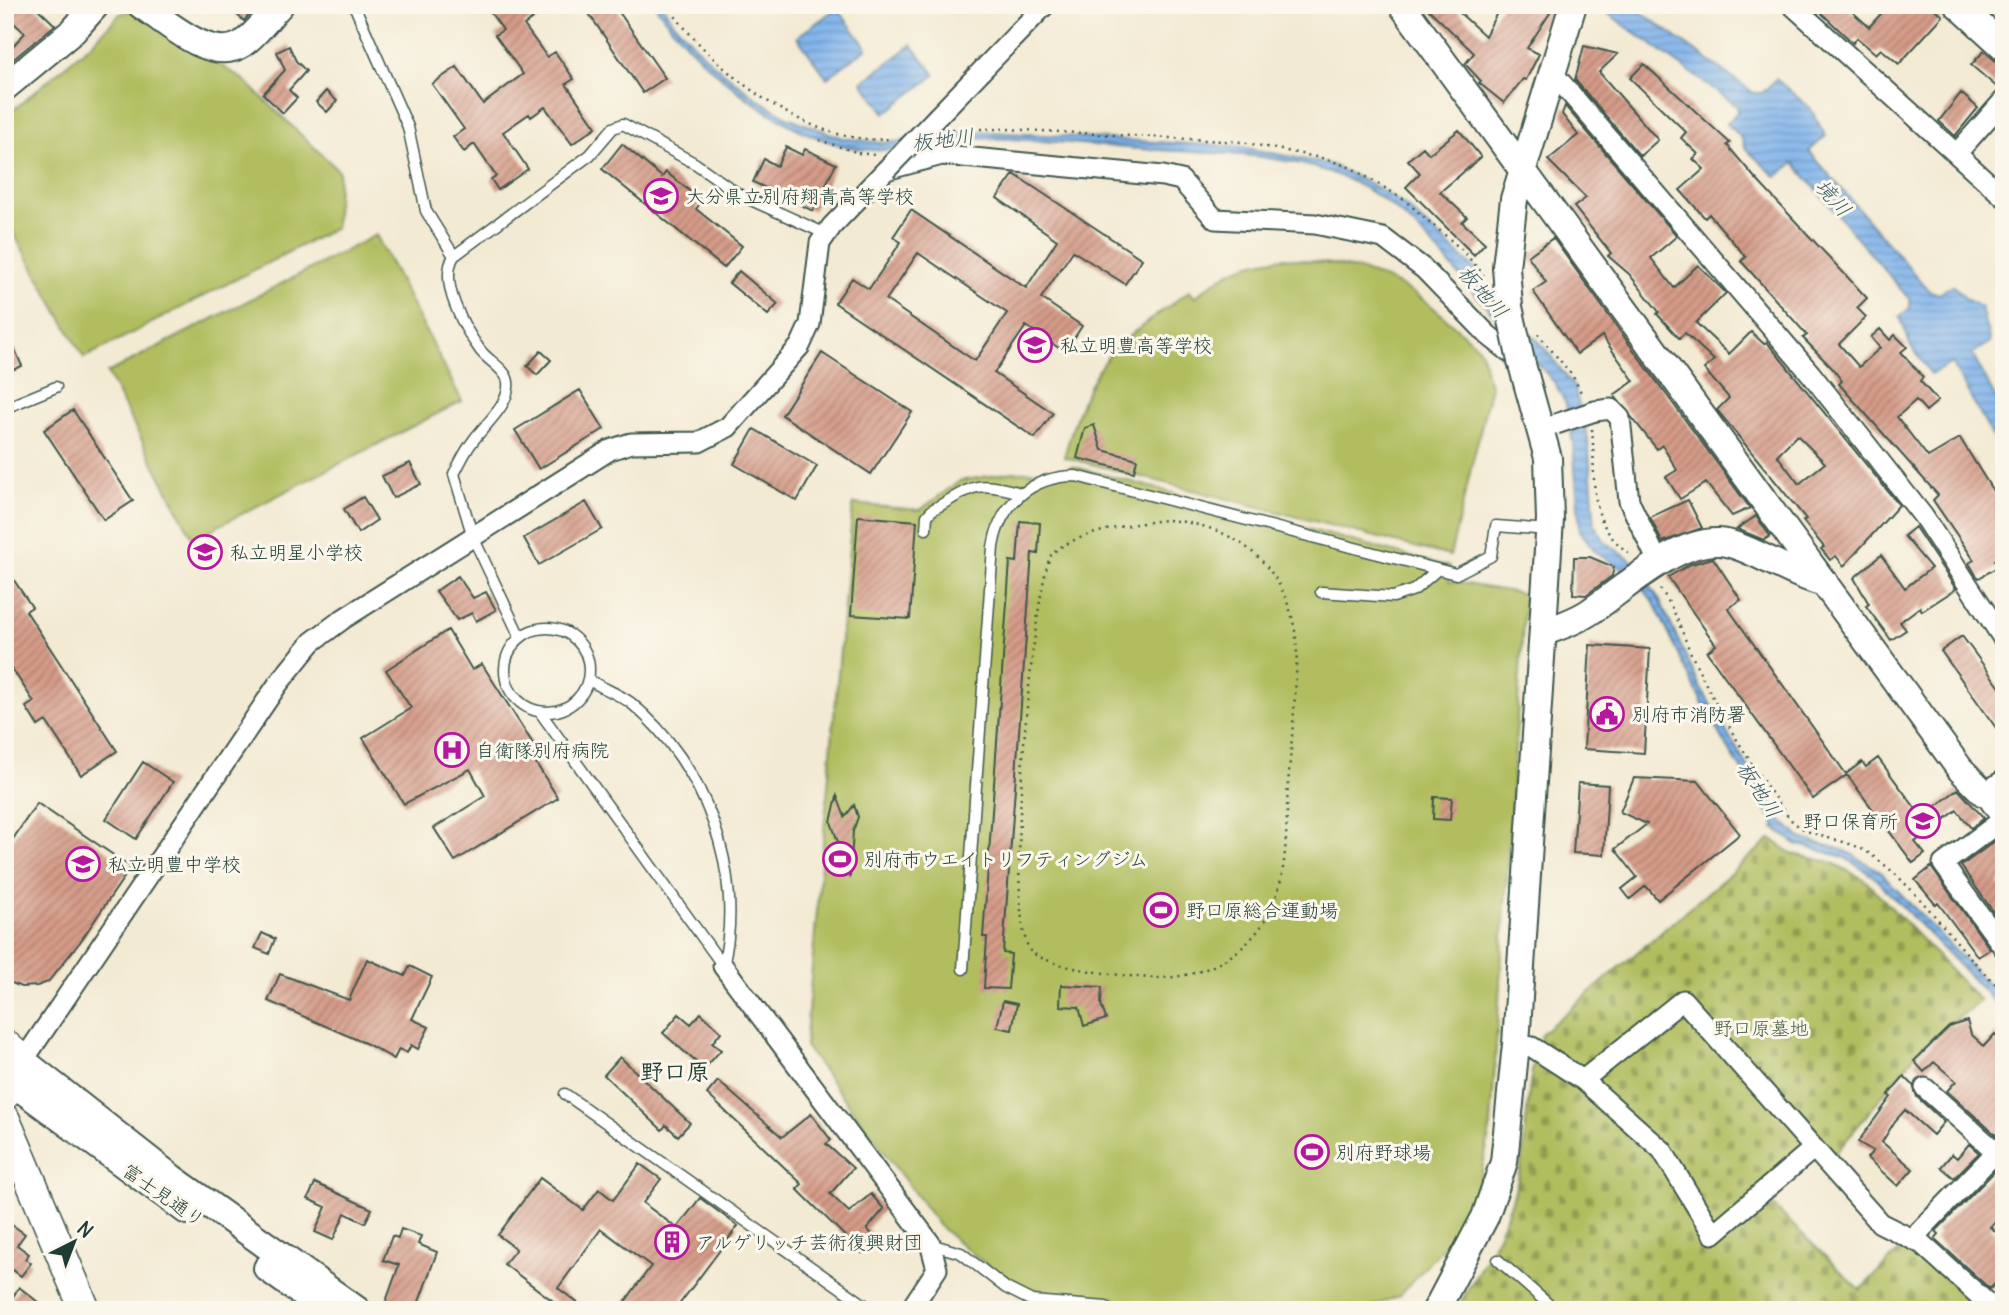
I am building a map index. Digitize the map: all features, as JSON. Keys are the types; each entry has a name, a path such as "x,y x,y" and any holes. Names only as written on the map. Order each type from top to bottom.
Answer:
{"main road":[{"path":"5,1120 85,1310"}],"street":[{"path":"5,87 74,31 96,5"},
{"path":"141,5 206,47 224,50 241,45 280,5"},
{"path":"357,1310 172,1178 10,1072 291,664 312,642 343,619 617,447 642,442 699,442 728,427 793,356 806,336 812,310 817,251 826,234 881,167 938,116 1045,5"},
{"path":"1402,5 1961,769 1994,787 2003,821 1943,864 2004,948"},
{"path":"1792,5 2004,197"},
{"path":"1958,5 2004,47"},
{"path":"1436,1310 1485,1216 1501,1174 1516,1044 1550,530 1550,481 1549,427 1521,361 1511,318 1506,267 1509,227 1522,171 1570,15"},
{"path":"1552,72 1811,374 1923,516 2004,640"},
{"path":"1956,153 2004,100"},
{"path":"881,167 942,155 1163,176 1181,180 1215,219 1315,223 1383,238 1424,269 1488,335 1521,361"},
{"path":"1549,427 1595,411 1611,409 1620,418 1629,501 1654,572"},
{"path":"1543,633 1585,615 1687,548 1720,542 1803,578 1825,583"},
{"path":"723,967 930,1243 937,1269 910,1310"},
{"path":"1583,1080 1682,1000 1880,1223 1922,1244 1995,1310"},
{"path":"1516,1044 1532,1047 1583,1080 1662,1150 1713,1234 1814,1148"},
{"name":"富士見通り","path":"10,1072 94,1145 325,1310"},
{"path":"1912,1239 2001,1151 1925,1088"}],"lane":[{"path":"354,5 408,127 426,211 454,256"},
{"path":"520,637 473,537 454,474 471,443 501,405 509,384 507,377 480,350 448,290 450,262 454,256 590,155 613,128 623,124 629,124 696,164 740,195 826,234"},
{"path":"5,408 56,387"},
{"path":"963,969 993,547 1005,512 1021,493 1042,481 1076,475 1456,574 1491,556 1496,526 1550,530"},
{"path":"926,529 927,516 932,510 976,486 990,484 1021,493"},
{"path":"1321,592 1393,597 1414,590 1437,570"},
{"path":"551,628 565,632 586,652 589,680 576,702 553,713 540,712 521,703 507,686 504,672 506,657 520,637 537,629 551,628"},
{"path":"589,680 629,702 660,732 689,772 709,810 724,855 729,940 723,967"},
{"path":"540,712 723,967"},
{"path":"565,1094 872,1310"},
{"path":"930,1243 961,1252 1006,1288 1032,1301 1105,1307"},
{"path":"1498,1260 1555,1310"}],"path":[{"path":"819,139 858,153 874,155 881,167"},
{"path":"1150,521 1185,521 1220,531 1250,550 1269,570 1284,593 1296,628 1297,664 1283,865 1271,909 1254,935 1238,951 1219,964 1190,975 1160,979 1130,976 1044,958 1031,952 1023,937 1019,845 1031,666 1050,557 1064,543 1150,521"},
{"path":"1654,572 1715,701 1788,818 1810,833 1841,840 1867,852 1922,904 2004,992"}],"green space":[{"path":"132,10 244,80 339,171 335,228 84,358 5,218 5,117 90,45 120,14"},
{"path":"376,235 462,401 193,539 107,373"},
{"path":"1285,258 1333,264 1395,283 1433,307 1480,350 1491,386 1450,556 1064,457 1088,388 1112,352 1189,291 1195,297 1236,269"},
{"name":"野口原総合運動場","path":"1072,466 1450,567 1449,581 1525,594 1491,1125 1480,1180 1458,1231 1399,1296 1364,1310 1119,1310 1114,1297 1079,1300 1027,1289 995,1272 939,1226 805,1046 853,504 920,510 960,481 1012,472 1066,471"},
{"name":"野口原墓地","path":"1771,839 1793,854 1831,862 1864,879 1980,1001 1919,1050 1832,1158 1817,1154 1767,1200 1860,1290 1904,1246 1918,1249 1986,1310 1456,1310 1496,1240 1517,1184 1524,1147 1530,1081 1542,1033"}],"water":[{"name":"板地川","path":"655,5 662,5 675,24 713,64 759,100 787,117 842,138 885,143 976,131 1241,147 1332,165 1378,188 1404,205 1474,268 1486,287 1543,346 1574,387 1588,439 1595,526 1605,542 1635,563 1659,599 1700,687 1777,816 1800,838 1846,851 1878,870 2004,1002 2004,1012 1873,876 1844,857 1796,844 1774,828 1776,826 1709,717 1654,603 1634,577 1595,551 1580,531 1573,443 1566,404 1555,383 1434,247 1404,216 1387,203 1369,190 1324,171 1247,156 994,138 948,140 887,150 843,146 781,120 751,100 696,54"},
{"name":"境川","path":"1596,5 1631,5 1754,93 1762,93 1776,79 1810,108 1826,136 1809,151 1928,290 1938,294 1953,285 1965,298 1981,308 1990,342 1972,354 2004,414 2004,458 1952,363 1931,374 1910,345 1900,316 1910,308 1910,300 1794,163 1776,177 1746,149 1742,138 1727,124 1738,111 1737,106"},
{"path":"837,8 867,48 827,78 797,37"},
{"path":"912,45 935,75 885,113 862,82"}],"building":[{"path":"5,5 34,5 55,25 5,66 5,54 25,33 5,15"},
{"path":"226,5 258,5 244,21"},
{"path":"485,5 553,5 524,25 547,57 555,52 574,79 566,84 596,127 572,144 545,107 531,117 529,114 503,132 528,169 498,190 491,179 496,176 474,144 464,152 453,137 464,129 432,84 457,67 483,104 523,74 495,35 503,30"},
{"path":"583,5 614,5 665,78 643,93"},
{"path":"1424,5 1451,5 1485,36 1501,5 1539,5 1550,13 1527,48 1539,54 1526,80 1523,79 1504,103 1479,83 1481,81 1465,64 1474,53"},
{"path":"1813,5 1845,5 1869,27 1889,5 1930,5 1943,16 1899,64 1881,49 1876,54 1857,38 1853,43"},
{"path":"289,46 296,61 306,71 289,90 297,98 283,113 263,94 285,70 277,52"},
{"path":"1584,46 1618,54 1599,72 1658,140 1640,156 1575,80"},
{"path":"1984,51 2004,68 2004,88 1999,89 1971,65"},
{"path":"1644,64 1730,143 1727,145 1755,178 1867,298 1857,308 1866,317 1839,344 1859,367 1880,348 1871,337 1880,329 1890,340 1895,335 1907,347 1901,352 1923,377 1920,381 1938,401 1926,411 1916,400 1897,417 1928,457 1960,438 2001,504 1998,505 2004,514 2004,555 1995,560 1999,566 1979,578 1976,575 1969,563 1974,560 1933,500 1938,495 1839,384 1842,381 1832,368 1803,338 1807,335 1741,261 1746,257 1709,214 1705,218 1680,190 1704,169 1693,159 1698,154 1681,138 1686,132 1630,78"},
{"path":"326,91 337,101 327,112 316,102"},
{"path":"1961,93 1978,108 1955,136 1939,121"},
{"path":"1565,106 1677,236 1651,258 1674,288 1698,265 1726,293 1696,323 1729,354 1751,332 1764,344 1767,342 1899,505 1844,566 1836,556 1830,560 1821,549 1824,547 1803,521 1806,519 1717,410 1729,398 1704,369 1714,360 1685,333 1679,338 1657,314 1659,312 1629,274 1608,256 1611,253 1574,207 1586,198 1548,160 1578,135 1562,114","holes":["1797,435 1825,463 1799,484 1777,455"]},
{"path":"1459,130 1481,157 1440,192 1467,217 1462,222 1485,243 1474,255 1406,187 1420,173 1408,160 1423,147 1429,154"},
{"path":"622,144 662,177 666,172 702,201 696,209 742,246 724,268 602,169"},
{"path":"786,147 802,155 805,149 836,164 813,211 753,182 764,159 777,166"},
{"path":"1014,174 1142,259 1125,284 1073,251 1041,298 1082,326 1065,352 1026,326 994,373 1053,413 1035,438 835,303 852,278 869,289 901,242 893,237 911,210 1026,288 1057,240 997,198","holes":["918,253 1007,313 975,361 886,300"]},
{"path":"1553,238 1750,508 1732,516 1706,483 1680,499 1666,477 1677,470 1662,445 1657,449 1614,395 1634,381 1602,336 1577,354 1533,291 1546,282 1528,256"},
{"path":"739,271 778,304 768,315 729,283"},
{"path":"5,327 22,366 5,373"},
{"path":"541,351 551,360 537,375 527,366"},
{"path":"822,353 912,412 871,474 782,415"},
{"path":"580,390 604,429 539,469 515,430"},
{"path":"73,410 133,501 104,520 44,430"},
{"path":"1094,425 1102,450 1137,459 1134,472 1077,458 1085,428"},
{"path":"754,429 817,466 797,501 734,464"},
{"path":"410,463 421,484 393,498 382,476"},
{"path":"363,497 377,520 358,533 344,509"},
{"path":"1688,500 1702,528 1662,542 1650,517"},
{"path":"586,502 602,529 539,565 524,538"},
{"path":"858,516 917,521 910,619 851,615"},
{"path":"1756,516 1770,536 1764,540 1737,529"},
{"path":"1020,521 1040,523 1038,554 1032,553 1003,953 1011,954 1008,989 984,988 987,937 983,937 1010,561 1017,562"},
{"path":"1915,527 1956,589 1922,611 1920,607 1900,622 1906,630 1891,640 1866,606 1869,604 1854,578 1881,555 1905,588 1931,568 1904,536"},
{"path":"1574,557 1590,557 1614,567 1612,576 1586,595 1573,594"},
{"path":"1713,558 1741,600 1728,608 1846,774 1862,762 1866,767 1878,758 1922,817 1958,789 1984,818 1971,828 1957,810 1915,842 1925,854 1913,863 1847,775 1813,799 1707,652 1716,645 1668,577 1691,564"},
{"path":"5,567 32,607 26,611 117,751 81,775 46,721 38,726 26,707 34,702 5,658"},
{"path":"458,576 473,598 486,592 496,610 476,621 472,613 457,620 436,591"},
{"path":"448,630 472,670 482,664 539,753 532,757 558,798 455,861 434,828 485,796 470,769 404,804 363,738 411,708 386,670"},
{"path":"1962,636 2004,693 2004,739 1941,651"},
{"path":"1590,645 1650,649 1644,753 1584,749"},
{"path":"143,762 173,782 136,839 106,819"},
{"path":"1634,778 1698,781 1740,834 1658,900 1646,886 1630,899 1622,889 1637,877 1615,849 1647,824 1620,812"},
{"path":"1578,783 1608,785 1604,855 1573,853"},
{"path":"837,796 845,817 854,805 858,817 853,831 850,877 847,874 829,872 831,845 839,845 831,822"},
{"path":"1434,797 1452,798 1450,820 1433,819"},
{"path":"37,803 131,867 80,942 48,982 21,987 5,980 5,851"},
{"path":"1999,838 2004,845 2004,879 1998,883 2004,892 2004,927 1961,866"},
{"path":"1931,867 1990,949 1978,957 1938,903 1936,905 1915,880"},
{"path":"262,933 275,939 269,954 255,948"},
{"path":"367,959 405,976 410,966 432,977 412,1019 429,1027 418,1049 411,1045 407,1053 399,1049 394,1059 367,1044 268,1001 280,974 349,1000"},
{"path":"1061,985 1102,987 1101,1004 1106,1019 1084,1026 1079,1007 1060,1006"},
{"path":"1003,1001 1017,1004 1012,1030 997,1027"},
{"path":"701,1013 721,1032 712,1043 721,1050 704,1069 663,1033 679,1014 691,1024"},
{"path":"1967,1021 1971,1034 1984,1046 1995,1034 2004,1042 2004,1132 1996,1135 1947,1091 1956,1081 1934,1062 1924,1072 1914,1061 1949,1027"},
{"path":"620,1057 690,1123 678,1136 666,1125 662,1130 604,1075"},
{"path":"1904,1076 1913,1085 1917,1097 1944,1122 1933,1135 1905,1110 1895,1121 1882,1142 1913,1169 1898,1186 1867,1158 1873,1151 1858,1142 1891,1097 1888,1095"},
{"path":"718,1081 782,1137 811,1114 831,1140 826,1144 853,1168 830,1194 849,1212 871,1194 884,1209 867,1229 875,1237 862,1253 797,1189 802,1184 707,1094"},
{"path":"1969,1144 1979,1153 1954,1178 1941,1167 1952,1154 1957,1158"},
{"name":"アルゲリッチ芸術復興財団","path":"640,1164 661,1179 643,1203 677,1228 700,1198 738,1226 675,1310 619,1310 651,1266 601,1229 558,1288 587,1310 565,1310 504,1264 516,1249 498,1235 540,1178 583,1210 599,1189 613,1200"},
{"path":"1997,1169 2004,1171 2004,1212 1990,1227 2004,1239 2004,1274 1990,1289 1935,1239 1939,1234 1936,1231"},
{"path":"315,1183 372,1209 365,1223 345,1213 333,1240 315,1232 326,1207 308,1199"},
{"path":"5,1220 25,1234 17,1245 29,1254 25,1259 31,1263 21,1276 5,1264"},
{"path":"401,1229 421,1236 418,1244 437,1252 416,1310 383,1310 399,1265 383,1260 392,1236 398,1238"},
{"path":"19,1287 48,1310 5,1310"}],"place":[{"name":"大分県立別府翔青高等学校","path":"661,196"},
{"name":"私立明豊高等学校","path":"1035,345"},
{"name":"私立明星小学校","path":"205,552"},
{"name":"別府市消防署","path":"1607,714"},
{"name":"自衛隊別府病院","path":"452,750"},
{"name":"野口保育所","path":"1923,821"},
{"name":"別府市ウエイトリフティングジム","path":"840,859"},
{"name":"私立明豊中学校","path":"83,864"},
{"name":"野口原総合運動場","path":"1161,910"},
{"name":"別府野球場","path":"1312,1152"},
{"name":"アルゲリッチ芸術復興財団","path":"672,1242"}],"district":[{"name":"野口原","path":"675,1072"}]}
